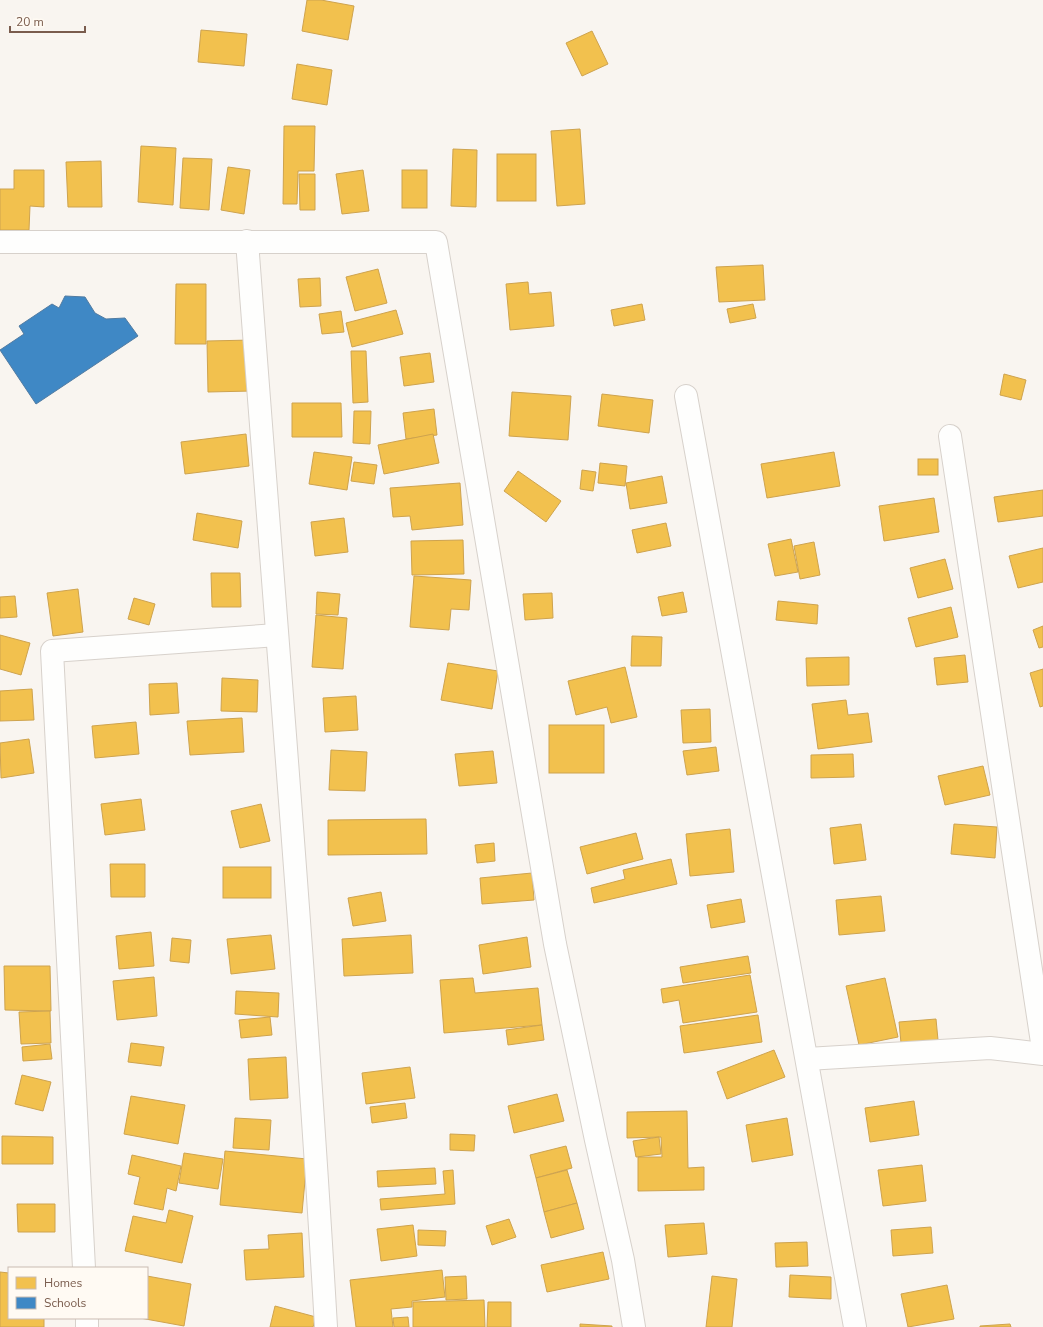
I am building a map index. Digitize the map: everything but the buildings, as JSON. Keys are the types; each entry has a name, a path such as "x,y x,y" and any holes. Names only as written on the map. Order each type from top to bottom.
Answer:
{"street":[{"path":"247,241 319,1208 326,1327"},
{"path":"0,242 436,242 555,944 623,1260 634,1327"},
{"path":"686,396 856,1327"},
{"path":"950,436 1043,1049"},
{"path":"84,1267 52,651 277,635"},
{"path":"807,1059 990,1048 1043,1054"}]}
